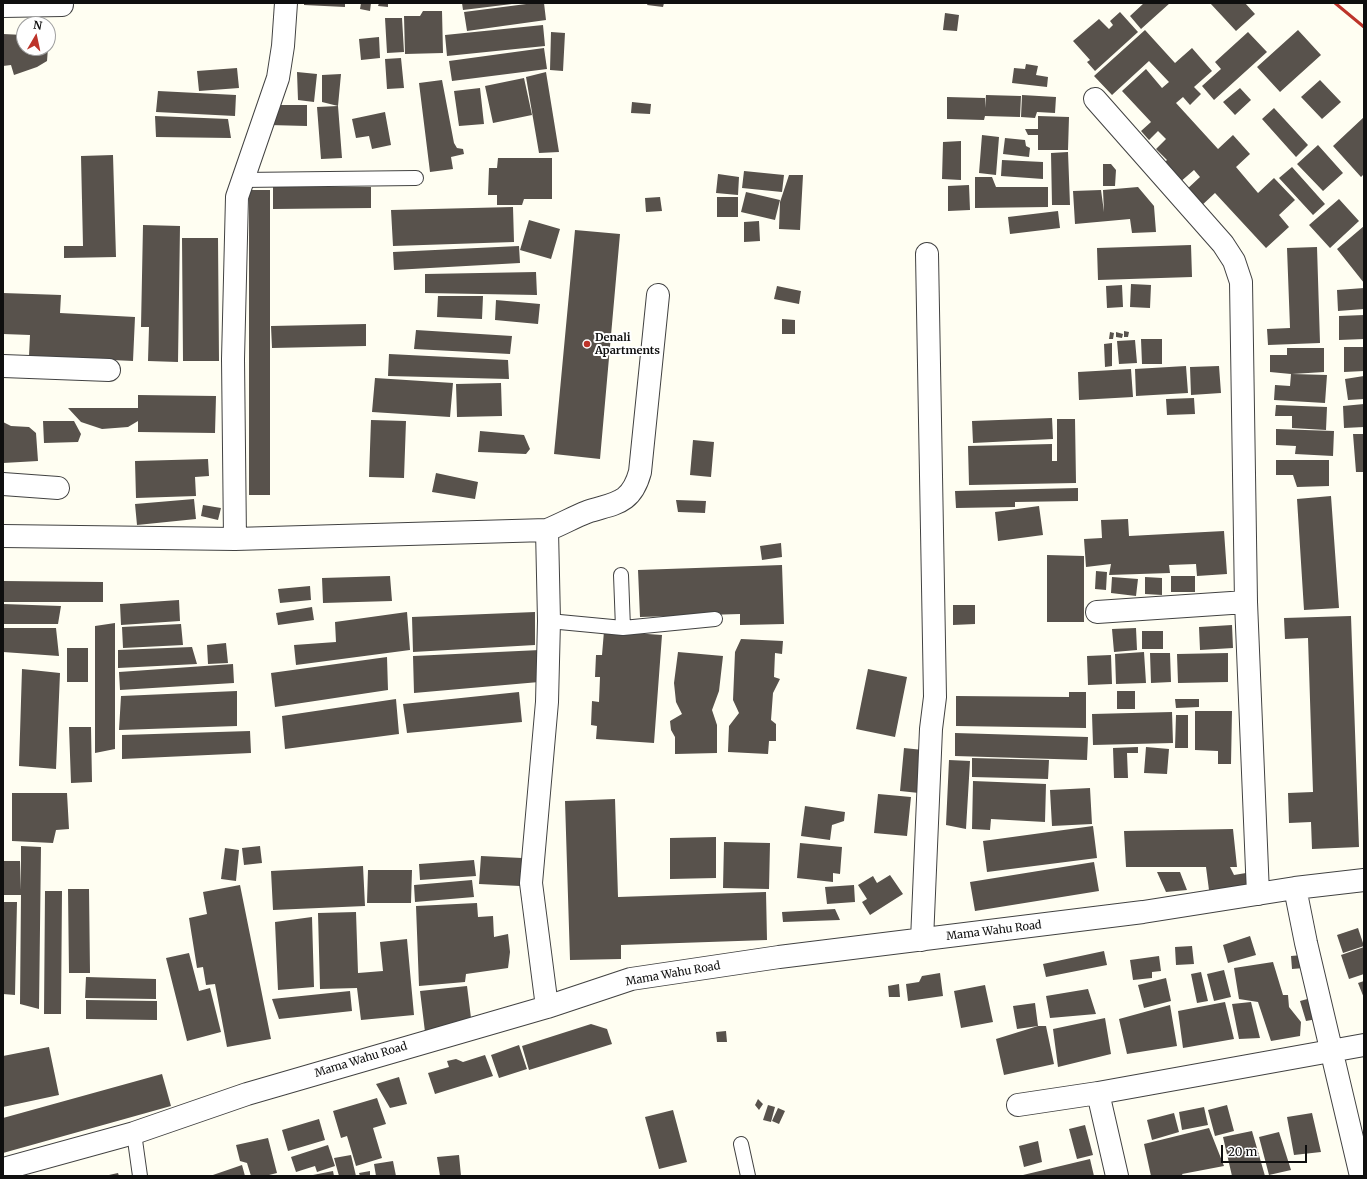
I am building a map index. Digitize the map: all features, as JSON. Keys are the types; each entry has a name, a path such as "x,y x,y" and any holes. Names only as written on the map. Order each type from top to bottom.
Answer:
{"street":[{"path":"235,539 234,286 237,197 278,78 283,46 286,3"},
{"path":"3,6 62,5"},
{"path":"1095,99 1223,244 1234,261 1241,282 1246,602 1258,894"},
{"path":"922,940 931,729 935,697 927,254"},
{"path":"3,536 235,539 547,530 587,512 609,507 628,496 637,485 640,472 658,295"},
{"path":"3,366 109,370"},
{"path":"3,484 58,488"},
{"path":"546,1007 531,883 547,702 549,621 547,530"},
{"path":"1097,612 1246,602"},
{"name":"Mama Wahu Road","path":"3,1169 134,1133 247,1094 546,1007 631,980 779,957 1143,912 1295,888 1364,880"},
{"path":"1295,888 1361,1176"},
{"path":"1018,1105 1098,1093 1364,1045"},
{"path":"1098,1093 1117,1176"}],"lane":[{"path":"242,180 416,178"},
{"path":"621,575 623,628"},
{"path":"549,621 623,628 715,619"},
{"path":"134,1133 140,1176"},
{"path":"741,1144 748,1176"}],"building":[{"path":"304,3 345,3 345,7 304,5"},
{"path":"361,3 371,3 370,11 360,9"},
{"path":"379,3 388,3 388,7 378,6"},
{"path":"462,3 512,3 512,4 463,10"},
{"path":"544,3 546,20 467,31 464,12"},
{"path":"648,3 664,3 663,7 647,5"},
{"path":"1144,3 1170,3 1141,29 1130,16"},
{"path":"1210,3 1245,3 1255,14 1236,31"},
{"path":"423,11 442,11 443,53 405,54 404,16 420,16"},
{"path":"1120,12 1138,32 1095,71 1087,62 1090,60 1073,41 1099,19 1109,29 1113,25 1110,21"},
{"path":"945,13 959,15 957,31 943,30"},
{"path":"385,18 402,18 404,52 387,53"},
{"path":"543,25 545,46 447,56 445,35"},
{"path":"1145,30 1175,63 1192,48 1212,71 1194,87 1201,94 1190,105 1183,97 1176,103 1218,149 1233,135 1250,154 1236,167 1258,193 1274,178 1295,200 1279,215 1289,227 1266,248 1215,193 1200,207 1185,191 1200,177 1194,170 1179,183 1162,165 1167,160 1156,149 1166,139 1158,131 1149,140 1141,131 1151,122 1122,91 1146,69 1162,88 1169,82 1149,61 1112,95 1094,76"},
{"path":"1298,30 1321,55 1280,92 1257,67"},
{"path":"551,32 565,33 563,71 550,70"},
{"path":"1248,32 1267,52 1214,100 1202,86 1221,69 1215,62"},
{"path":"3,34 16,35 16,56 47,56 47,61 37,67 14,75 11,65 3,66"},
{"path":"379,37 380,58 361,60 359,39"},
{"path":"544,48 547,69 452,81 449,61"},
{"path":"401,58 404,88 387,89 385,59"},
{"path":"1026,64 1038,66 1036,75 1048,77 1047,87 1012,83 1014,68 1025,69"},
{"path":"237,68 239,88 199,91 197,71"},
{"path":"297,72 317,74 314,102 298,100"},
{"path":"546,72 559,152 539,153 526,77"},
{"path":"341,74 338,106 322,102 322,75"},
{"path":"524,78 532,115 493,123 485,86"},
{"path":"442,80 454,143 457,148 463,149 464,154 451,157 453,169 430,172 419,83"},
{"path":"1320,80 1341,102 1322,119 1301,97"},
{"path":"480,88 484,124 459,126 454,91"},
{"path":"1240,88 1251,100 1235,115 1223,102"},
{"path":"158,91 236,95 235,116 156,112"},
{"path":"986,95 1021,96 1020,117 985,116 984,120 947,119 947,97 985,98 985,108"},
{"path":"1022,95 1056,97 1055,113 1037,112 1035,118 1021,117"},
{"path":"632,102 651,104 650,114 631,113"},
{"path":"270,105 307,105 307,126 269,125"},
{"path":"338,106 342,158 321,159 317,107"},
{"path":"1274,108 1308,145 1296,157 1262,119"},
{"path":"385,112 391,145 372,149 369,136 356,138 352,119"},
{"path":"155,116 228,119 231,138 156,137"},
{"path":"1038,116 1069,117 1068,150 1038,150 1038,135 1028,135 1025,129 1038,129"},
{"path":"1364,117 1364,174 1361,177 1333,146"},
{"path":"982,135 999,137 996,175 979,173"},
{"path":"1005,138 1025,140 1026,146 1030,148 1029,157 1003,154"},
{"path":"961,141 961,180 942,179 943,142"},
{"path":"1318,145 1343,173 1323,191 1297,164"},
{"path":"1068,152 1070,205 1052,205 1051,153"},
{"path":"113,155 116,257 64,258 64,246 83,246 81,156"},
{"path":"498,158 552,158 552,199 524,199 522,205 497,205 497,195 488,195 489,168 497,168"},
{"path":"1002,160 1043,162 1043,179 1001,176"},
{"path":"1103,164 1111,164 1116,170 1115,186 1103,186"},
{"path":"1292,167 1325,204 1313,215 1279,178"},
{"path":"744,171 784,175 782,192 742,188"},
{"path":"718,174 739,177 738,195 716,193"},
{"path":"789,175 803,175 800,230 779,229 780,202"},
{"path":"975,177 992,177 996,187 1048,187 1048,207 975,208"},
{"path":"969,185 970,210 948,211 948,186"},
{"path":"273,187 371,187 371,208 273,209"},
{"path":"1138,187 1154,206 1156,232 1132,233 1130,219 1075,224 1073,191 1101,190 1104,212 1103,190"},
{"path":"249,190 270,190 270,495 249,495"},
{"path":"746,192 780,200 775,220 741,212"},
{"path":"660,197 662,211 646,212 645,198"},
{"path":"717,197 738,197 738,217 717,217"},
{"path":"1339,199 1359,221 1330,248 1309,225"},
{"path":"513,207 514,242 393,246 391,210"},
{"path":"1058,211 1060,228 1010,234 1008,217"},
{"path":"529,220 560,229 551,259 520,250"},
{"path":"759,221 760,241 744,242 744,222"},
{"path":"143,225 180,226 178,362 148,361 149,327 141,327"},
{"path":"1364,226 1364,283 1337,249"},
{"name":"Denali Apartments","path":"575,230 620,234 600,459 554,454"},
{"path":"182,238 218,238 219,361 183,361"},
{"path":"1191,245 1192,277 1098,280 1097,248"},
{"path":"519,246 520,263 394,270 393,252"},
{"path":"1317,247 1320,343 1268,345 1267,329 1290,328 1287,248"},
{"path":"536,272 537,295 425,293 425,274"},
{"path":"1131,284 1151,285 1150,308 1130,307"},
{"path":"1122,285 1123,307 1107,308 1106,286"},
{"path":"777,286 801,291 799,304 774,299"},
{"path":"1364,288 1364,309 1338,311 1337,290"},
{"path":"3,293 61,295 60,313 135,317 133,361 29,356 30,335 3,334"},
{"path":"438,296 483,296 482,319 437,317"},
{"path":"496,300 540,304 538,324 495,320"},
{"path":"1364,315 1364,339 1339,340 1339,316"},
{"path":"782,319 795,320 795,334 782,334"},
{"path":"366,324 366,346 272,348 271,326"},
{"path":"416,330 512,336 510,354 414,349"},
{"path":"1124,331 1129,332 1128,337 1124,337"},
{"path":"1110,332 1114,333 1113,339 1109,339"},
{"path":"1116,332 1123,334 1122,338 1116,337"},
{"path":"1141,339 1162,339 1162,364 1142,364"},
{"path":"1135,340 1137,363 1119,364 1117,341"},
{"path":"1112,343 1112,366 1105,367 1104,344"},
{"path":"1344,347 1364,347 1364,371 1344,372"},
{"path":"1287,348 1324,348 1324,372 1292,374 1327,375 1325,403 1274,400 1275,385 1290,386 1291,374 1270,372 1270,355 1287,355"},
{"path":"389,354 508,360 509,379 388,376"},
{"path":"1186,366 1188,393 1136,396 1135,369"},
{"path":"1219,366 1221,393 1191,395 1190,367"},
{"path":"1131,369 1133,397 1079,400 1078,372"},
{"path":"1364,376 1364,399 1348,400 1345,379"},
{"path":"375,378 453,383 450,417 372,412"},
{"path":"501,383 502,416 457,417 456,384"},
{"path":"138,395 216,396 215,433 138,432 138,421 128,427 102,429 81,422 68,408 138,408"},
{"path":"1194,398 1195,414 1167,415 1166,399"},
{"path":"1364,404 1364,427 1344,428 1343,406"},
{"path":"1276,405 1327,407 1326,430 1292,428 1292,416 1275,416"},
{"path":"1052,418 1053,439 973,443 972,421"},
{"path":"1057,419 1075,419 1076,483 969,485 968,446 1052,444 1052,461 1057,461"},
{"path":"371,420 406,421 404,478 369,477"},
{"path":"43,421 74,421 81,434 78,442 44,443"},
{"path":"3,422 11,426 29,427 36,433 38,461 3,463"},
{"path":"1276,429 1334,431 1333,456 1295,454 1296,446 1276,445"},
{"path":"480,431 524,435 530,449 526,454 478,452"},
{"path":"1353,434 1364,434 1364,472 1356,472"},
{"path":"693,440 714,442 711,477 690,475"},
{"path":"208,459 209,476 195,477 196,496 136,498 135,461"},
{"path":"1276,460 1329,460 1329,486 1297,487 1293,475 1276,475"},
{"path":"436,473 478,482 475,499 432,492"},
{"path":"1078,488 1078,501 1015,502 1015,507 956,508 955,491"},
{"path":"1331,496 1339,608 1304,610 1297,499"},
{"path":"194,499 196,519 137,525 135,504"},
{"path":"676,500 706,501 705,513 678,512"},
{"path":"203,505 221,508 218,520 201,516"},
{"path":"1039,506 1043,535 998,541 995,512"},
{"path":"1128,519 1129,536 1224,531 1227,574 1197,576 1196,564 1169,565 1170,573 1109,575 1111,564 1086,567 1084,539 1102,538 1101,520"},
{"path":"781,543 782,557 762,560 760,546"},
{"path":"1047,555 1084,556 1084,622 1047,622"},
{"path":"782,565 784,624 740,625 740,614 640,617 638,570"},
{"path":"1096,571 1107,572 1106,590 1095,589"},
{"path":"390,576 392,601 323,603 322,578"},
{"path":"1171,576 1195,576 1195,592 1171,592"},
{"path":"1112,577 1138,579 1136,596 1111,593"},
{"path":"1145,577 1162,578 1162,595 1145,594"},
{"path":"3,581 103,582 103,602 3,602"},
{"path":"310,586 311,600 280,603 278,589"},
{"path":"179,600 180,621 121,625 120,604"},
{"path":"3,604 61,606 58,624 3,624"},
{"path":"953,605 975,605 975,624 953,625"},
{"path":"312,607 314,620 278,625 276,613"},
{"path":"407,612 410,650 296,665 294,645 336,642 335,622"},
{"path":"535,612 535,645 413,652 412,617"},
{"path":"1351,616 1359,847 1312,849 1311,822 1289,823 1288,793 1313,792 1308,638 1285,639 1284,618"},
{"path":"115,623 115,749 95,753 95,626"},
{"path":"181,624 183,645 123,648 122,627"},
{"path":"1232,625 1233,648 1200,650 1199,627"},
{"path":"3,628 56,628 59,656 3,652"},
{"path":"1136,628 1137,650 1114,652 1112,629"},
{"path":"604,631 662,635 654,743 596,739 597,726 591,725 592,701 599,702 600,677 595,677 596,655 602,655"},
{"path":"1142,631 1163,631 1163,649 1142,649"},
{"path":"741,639 783,641 782,654 775,653 774,677 780,679 773,693 771,720 776,724 776,741 769,741 768,754 728,752 729,726 739,713 733,700 735,652"},
{"path":"226,643 228,663 208,664 207,645"},
{"path":"192,647 197,664 118,668 118,650"},
{"path":"67,648 88,648 88,682 67,682"},
{"path":"540,650 539,682 414,693 413,656"},
{"path":"678,652 723,656 719,691 712,710 717,725 717,753 675,754 675,737 671,730 670,721 682,714 676,702 674,683"},
{"path":"1144,652 1146,683 1116,684 1115,654"},
{"path":"1150,653 1170,653 1171,682 1151,683"},
{"path":"1228,653 1228,682 1178,683 1177,654"},
{"path":"1111,655 1112,684 1088,685 1087,656"},
{"path":"387,657 388,690 275,707 271,673"},
{"path":"233,664 234,683 120,690 119,672"},
{"path":"22,669 60,673 56,769 19,766"},
{"path":"868,669 907,677 895,737 856,729"},
{"path":"237,691 237,726 119,730 121,696"},
{"path":"1117,691 1135,691 1135,709 1117,709"},
{"path":"519,692 522,722 407,733 403,704"},
{"path":"1069,692 1086,692 1086,728 956,726 956,696 1069,697"},
{"path":"396,699 399,734 285,749 282,716"},
{"path":"1175,699 1199,699 1199,707 1176,708"},
{"path":"1195,711 1232,711 1231,764 1218,764 1218,751 1195,750"},
{"path":"1172,712 1173,743 1093,745 1092,714"},
{"path":"1176,715 1188,715 1188,748 1175,748"},
{"path":"69,727 91,727 92,782 71,783"},
{"path":"250,731 251,753 122,759 122,735"},
{"path":"955,733 1088,737 1087,760 955,756"},
{"path":"1138,747 1138,753 1127,753 1128,778 1114,778 1113,748"},
{"path":"1146,747 1169,749 1167,774 1144,773"},
{"path":"904,748 923,750 919,793 900,791"},
{"path":"972,758 1049,760 1048,779 972,777"},
{"path":"949,760 970,761 966,829 946,825"},
{"path":"973,781 1046,784 1045,822 991,819 990,830 972,829"},
{"path":"1090,788 1092,824 1052,826 1050,790"},
{"path":"12,793 67,793 69,829 56,830 53,843 12,841"},
{"path":"878,794 911,797 907,836 874,833"},
{"path":"615,799 618,897 766,892 767,940 621,945 621,959 570,960 565,801"},
{"path":"805,806 845,812 844,821 832,825 830,840 801,836"},
{"path":"1093,826 1097,858 987,872 983,841"},
{"path":"1233,829 1237,867 1230,867 1234,875 1246,873 1250,885 1209,890 1206,867 1126,867 1124,831"},
{"path":"716,837 716,878 670,879 670,838"},
{"path":"724,842 770,843 769,889 723,888"},
{"path":"800,843 842,847 840,874 833,873 833,882 797,878"},
{"path":"21,846 41,847 39,1009 20,1004 21,895 3,895 3,861 20,861 21,890"},
{"path":"260,846 262,863 244,865 242,848"},
{"path":"225,848 239,850 236,881 221,879"},
{"path":"481,856 522,858 520,886 479,884"},
{"path":"474,860 476,876 420,880 419,864"},
{"path":"1094,862 1099,891 975,911 970,882"},
{"path":"363,866 365,906 273,910 271,871"},
{"path":"368,870 412,870 411,903 367,903"},
{"path":"1157,872 1180,872 1187,890 1166,892"},
{"path":"890,875 903,894 870,915 862,902 867,899 858,885 873,876 877,883"},
{"path":"472,880 474,897 415,902 414,885"},
{"path":"240,885 271,1039 227,1047 215,984 206,985 203,967 197,968 189,918 207,914 203,892"},
{"path":"854,885 855,902 827,904 825,887"},
{"path":"68,889 89,889 90,973 69,973"},
{"path":"45,891 62,891 61,1014 44,1014"},
{"path":"3,902 17,902 15,995 3,994"},
{"path":"477,903 478,917 493,916 494,937 508,934 510,952 508,968 466,974 465,982 419,986 416,906"},
{"path":"835,909 840,920 783,922 782,912"},
{"path":"356,912 358,973 383,971 380,942 407,939 414,1015 361,1020 357,988 320,989 318,913"},
{"path":"312,917 314,987 278,990 275,922"},
{"path":"1358,928 1364,946 1343,953 1337,935"},
{"path":"1250,936 1256,955 1228,963 1223,945"},
{"path":"1192,946 1194,964 1176,965 1175,947"},
{"path":"1364,947 1364,974 1349,979 1341,955"},
{"path":"1104,951 1107,965 1046,977 1043,964"},
{"path":"189,953 199,991 210,988 221,1032 187,1041 166,958"},
{"path":"1302,955 1304,968 1292,969 1291,956"},
{"path":"1159,956 1161,971 1152,972 1152,978 1133,980 1130,960"},
{"path":"1273,962 1283,995 1288,995 1289,1007 1301,1022 1300,1036 1271,1041 1258,1002 1239,999 1234,968"},
{"path":"1224,970 1231,997 1214,1001 1207,974"},
{"path":"1201,972 1208,1001 1197,1003 1191,974"},
{"path":"940,973 943,996 908,1001 906,984 919,982 922,976"},
{"path":"86,977 156,979 156,999 85,998"},
{"path":"1166,978 1171,1001 1144,1008 1138,985"},
{"path":"1364,981 1364,998 1358,983"},
{"path":"899,984 900,997 889,997 888,986"},
{"path":"985,985 993,1022 961,1028 954,991"},
{"path":"467,986 472,1026 425,1032 420,991"},
{"path":"1088,989 1096,1014 1050,1018 1046,996"},
{"path":"350,991 352,1011 279,1019 272,999"},
{"path":"1311,998 1317,1019 1306,1021 1300,1001"},
{"path":"86,1000 157,1001 157,1020 86,1019"},
{"path":"1225,1002 1234,1039 1183,1048 1178,1011"},
{"path":"1251,1002 1260,1038 1239,1039 1232,1004"},
{"path":"1035,1003 1038,1026 1017,1029 1013,1006"},
{"path":"1170,1005 1177,1046 1127,1054 1119,1019"},
{"path":"1105,1018 1111,1054 1058,1067 1053,1029"},
{"path":"591,1024 607,1029 612,1044 529,1070 522,1046"},
{"path":"1038,1026 1046,1026 1054,1064 1004,1075 996,1039"},
{"path":"726,1031 727,1042 717,1042 716,1032"},
{"path":"519,1045 527,1069 499,1078 491,1055"},
{"path":"49,1047 59,1095 3,1107 3,1056"},
{"path":"485,1055 493,1076 435,1094 428,1073 449,1067 447,1061 456,1059 463,1062"},
{"path":"162,1074 171,1106 3,1153 3,1118"},
{"path":"399,1077 407,1104 390,1108 376,1084"},
{"path":"377,1098 386,1124 373,1128 382,1158 356,1166 347,1136 341,1138 333,1111"},
{"path":"758,1099 763,1104 759,1110 755,1105"},
{"path":"768,1105 775,1107 771,1122 763,1120"},
{"path":"1227,1105 1234,1131 1215,1136 1208,1110"},
{"path":"1204,1107 1208,1125 1182,1130 1179,1112"},
{"path":"778,1108 785,1111 779,1124 772,1121"},
{"path":"673,1110 687,1162 659,1169 645,1117"},
{"path":"1174,1113 1179,1132 1152,1140 1147,1120"},
{"path":"1312,1113 1321,1152 1294,1155 1287,1117"},
{"path":"319,1119 325,1140 288,1151 282,1130"},
{"path":"1085,1125 1093,1155 1077,1159 1069,1129"},
{"path":"1209,1128 1224,1166 1182,1174 1183,1176 1151,1176 1144,1144"},
{"path":"1252,1131 1265,1176 1232,1176 1223,1137"},
{"path":"1279,1132 1291,1170 1269,1175 1259,1137"},
{"path":"268,1138 277,1173 265,1176 251,1176 247,1163 240,1161 236,1145"},
{"path":"1038,1141 1042,1162 1024,1167 1019,1146"},
{"path":"328,1145 335,1166 317,1172 315,1166 296,1172 291,1157"},
{"path":"351,1155 356,1176 339,1176 334,1158"},
{"path":"459,1155 461,1176 440,1176 437,1157"},
{"path":"1090,1159 1094,1176 1023,1176 1023,1175"},
{"path":"393,1161 396,1176 376,1176 374,1164"},
{"path":"242,1165 245,1176 210,1176"},
{"path":"333,1171 334,1176 313,1176 313,1175"},
{"path":"370,1171 370,1176 360,1176 359,1173"},
{"path":"118,1173 119,1176 109,1176 109,1175"}],"railway":[{"path":"1335,3 1364,27"}],"place":[{"name":"Denali Apartments","path":"587,344"}]}
